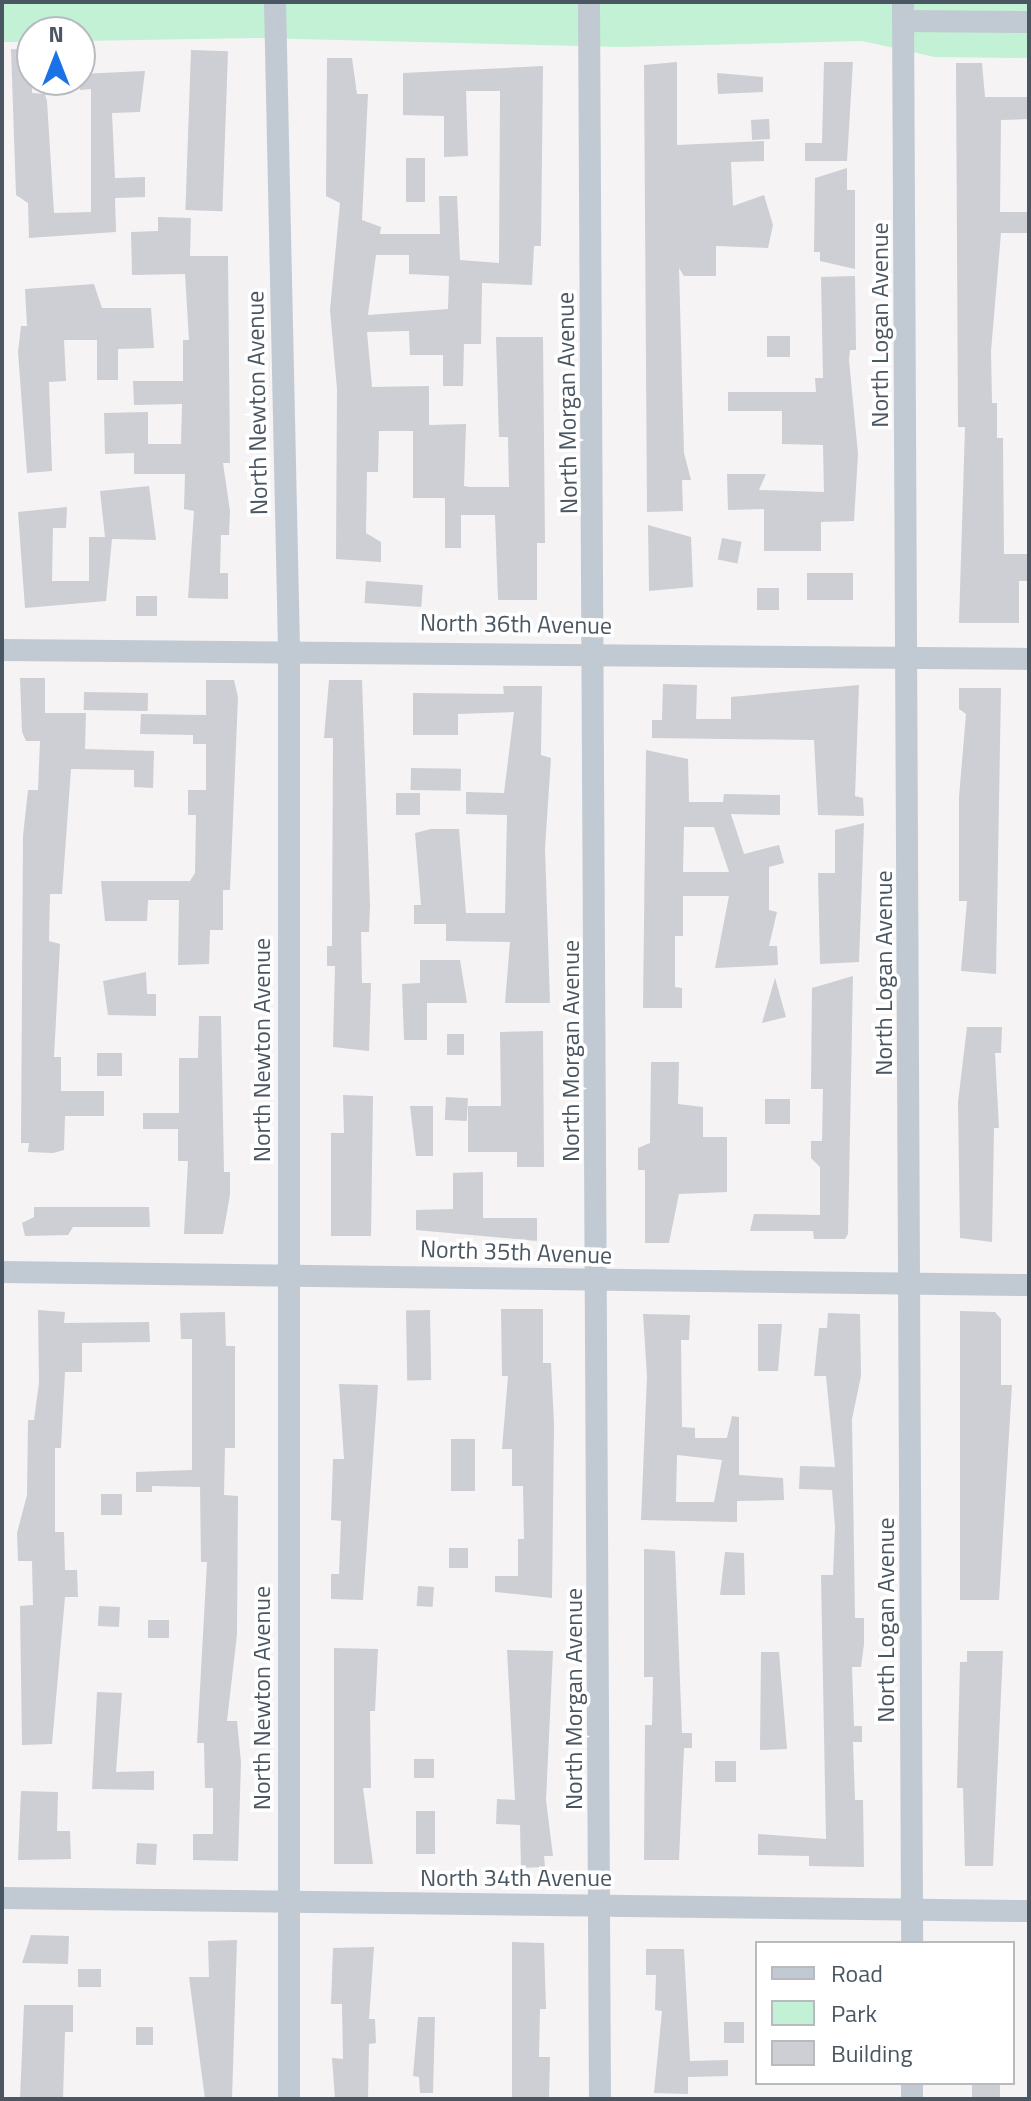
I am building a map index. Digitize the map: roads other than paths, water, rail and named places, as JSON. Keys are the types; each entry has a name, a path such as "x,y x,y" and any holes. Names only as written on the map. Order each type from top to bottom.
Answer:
{"street":[{"name":"North Newton Avenue","path":"275,2 289,648 289,2099"},
{"name":"North Morgan Avenue","path":"589,2 599,1281 600,2099"},
{"path":"903,12 1029,22"},
{"name":"North Logan Avenue","path":"903,12 912,1283 912,1941"},
{"name":"North 36th Avenue","path":"2,650 289,648 1029,659"},
{"name":"North 35th Avenue","path":"2,1272 1029,1285"},
{"name":"North 34th Avenue","path":"2,1898 1029,1911"}]}
